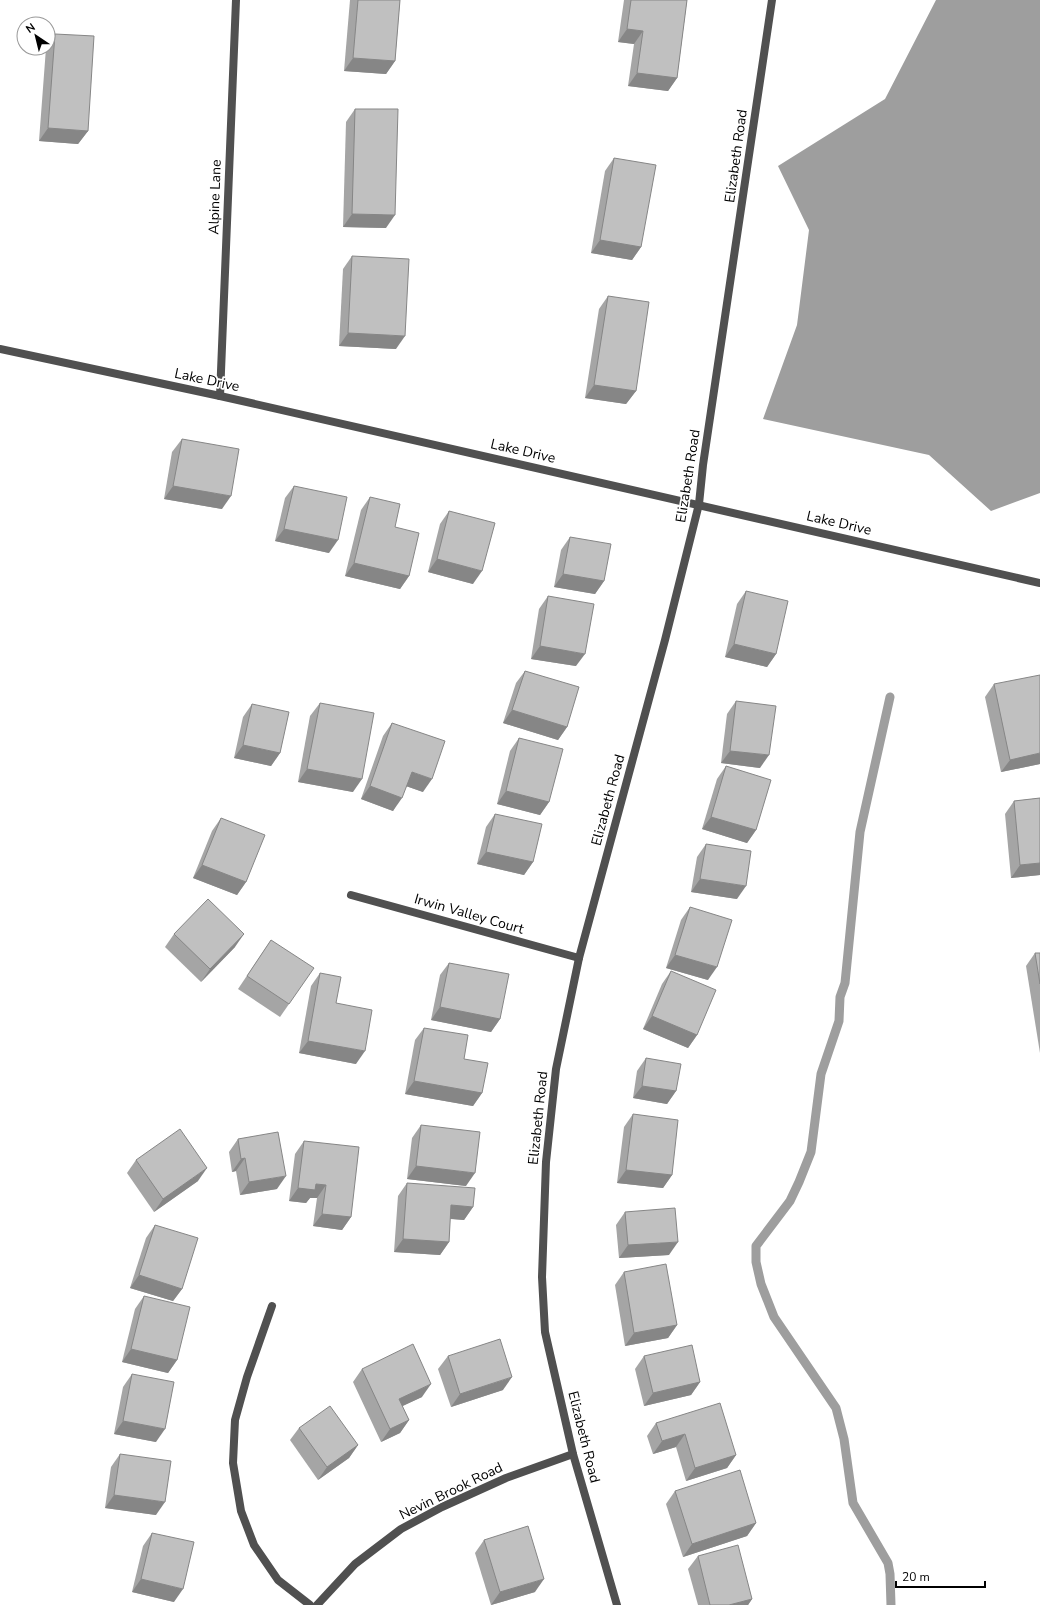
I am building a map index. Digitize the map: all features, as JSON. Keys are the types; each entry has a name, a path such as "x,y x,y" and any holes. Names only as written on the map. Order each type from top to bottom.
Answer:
{"street":[{"name":"Alpine Lane","path":"220,396 236,0"},
{"name":"Elizabeth Road","path":"617,1605 573,1454 545,1332 542,1277 546,1162 556,1068 579,958 665,640 699,504 703,465 772,0"},
{"name":"Lake Drive","path":"0,349 220,396 699,504 1040,583"},
{"name":"Irwin Valley Court","path":"351,895 579,958"},
{"path":"272,1306 247,1377 235,1420 233,1463 241,1510 254,1545 278,1580 310,1605"},
{"name":"Nevin Brook Road","path":"317,1605 355,1564 402,1529 442,1507 506,1478 573,1454"}],"shaded area":[{"path":"936,0 1040,0 1040,493 991,511 929,455 763,419 797,325 809,230 778,166 885,99"}],"building":[{"path":"358,0 400,0 395,61 353,58"},
{"path":"631,0 687,0 677,78 637,73 643,31 627,29"},
{"path":"56,34 94,36 88,131 48,128 53,56 56,56"},
{"path":"355,109 398,109 395,215 352,214"},
{"path":"614,158 656,165 641,247 600,240"},
{"path":"352,256 409,259 405,336 348,333"},
{"path":"608,296 649,302 636,391 594,385"},
{"path":"182,439 239,449 231,496 173,486"},
{"path":"294,486 347,497 338,540 284,529"},
{"path":"370,497 400,504 395,527 419,533 409,576 354,563"},
{"path":"449,511 495,523 482,571 437,559"},
{"path":"570,537 611,544 604,581 563,574"},
{"path":"746,591 788,601 776,654 734,644"},
{"path":"548,596 594,604 585,654 540,646"},
{"path":"525,671 579,687 567,727 512,710"},
{"path":"1040,675 1040,753 1010,760 994,684"},
{"path":"736,701 776,706 769,755 730,751"},
{"path":"320,703 374,713 362,779 307,769"},
{"path":"252,704 289,712 280,753 243,745"},
{"path":"392,723 445,741 432,779 412,772 402,798 370,786"},
{"path":"519,738 563,749 549,802 506,791"},
{"path":"726,766 771,780 756,830 711,817"},
{"path":"1040,798 1040,863 1020,865 1014,801"},
{"path":"495,814 542,824 533,862 486,852"},
{"path":"221,818 265,835 246,882 202,865"},
{"path":"706,844 751,851 746,886 700,879"},
{"path":"208,899 244,934 210,969 174,934"},
{"path":"690,907 732,920 717,967 675,955"},
{"path":"271,940 314,968 289,1004 247,976"},
{"path":"1035,953 1040,953 1040,984"},
{"path":"449,963 509,974 500,1019 440,1007"},
{"path":"671,971 716,990 697,1035 652,1016"},
{"path":"320,973 341,977 336,1003 372,1010 365,1051 308,1041"},
{"path":"424,1028 468,1035 464,1059 488,1063 482,1093 414,1081"},
{"path":"646,1058 681,1064 676,1091 642,1086"},
{"path":"633,1114 678,1120 672,1175 626,1170"},
{"path":"421,1125 480,1132 475,1173 416,1166"},
{"path":"180,1129 207,1168 163,1199 136,1160"},
{"path":"278,1132 286,1176 249,1182 245,1158 241,1159 238,1139"},
{"path":"304,1141 359,1147 351,1217 322,1214 326,1185 316,1184 315,1190 298,1188"},
{"path":"407,1183 475,1188 473,1207 451,1205 449,1242 403,1239"},
{"path":"675,1208 678,1242 628,1245 625,1212"},
{"path":"155,1225 198,1238 182,1289 139,1275"},
{"path":"666,1264 677,1325 634,1333 624,1272"},
{"path":"144,1296 190,1307 177,1360 131,1349"},
{"path":"500,1339 512,1377 460,1394 448,1356"},
{"path":"413,1344 431,1384 399,1399 409,1420 390,1429 362,1369"},
{"path":"692,1345 700,1382 653,1393 644,1356"},
{"path":"132,1374 174,1382 165,1429 123,1421"},
{"path":"720,1403 736,1455 695,1468 685,1434 662,1441 656,1423"},
{"path":"330,1406 358,1445 327,1467 299,1428"},
{"path":"120,1454 171,1461 165,1502 114,1495"},
{"path":"740,1470 756,1523 692,1544 675,1491"},
{"path":"528,1526 544,1579 500,1592 484,1540"},
{"path":"152,1533 194,1542 183,1589 141,1579"},
{"path":"738,1545 752,1599 729,1605 710,1605 698,1556"}],"waterway":[{"path":"890,697 860,832 845,983 840,997 839,1021 821,1074 811,1152 790,1201 756,1246 756,1262 761,1284 774,1317 836,1408 844,1439 853,1503 888,1563 890,1574 891,1605"}]}
